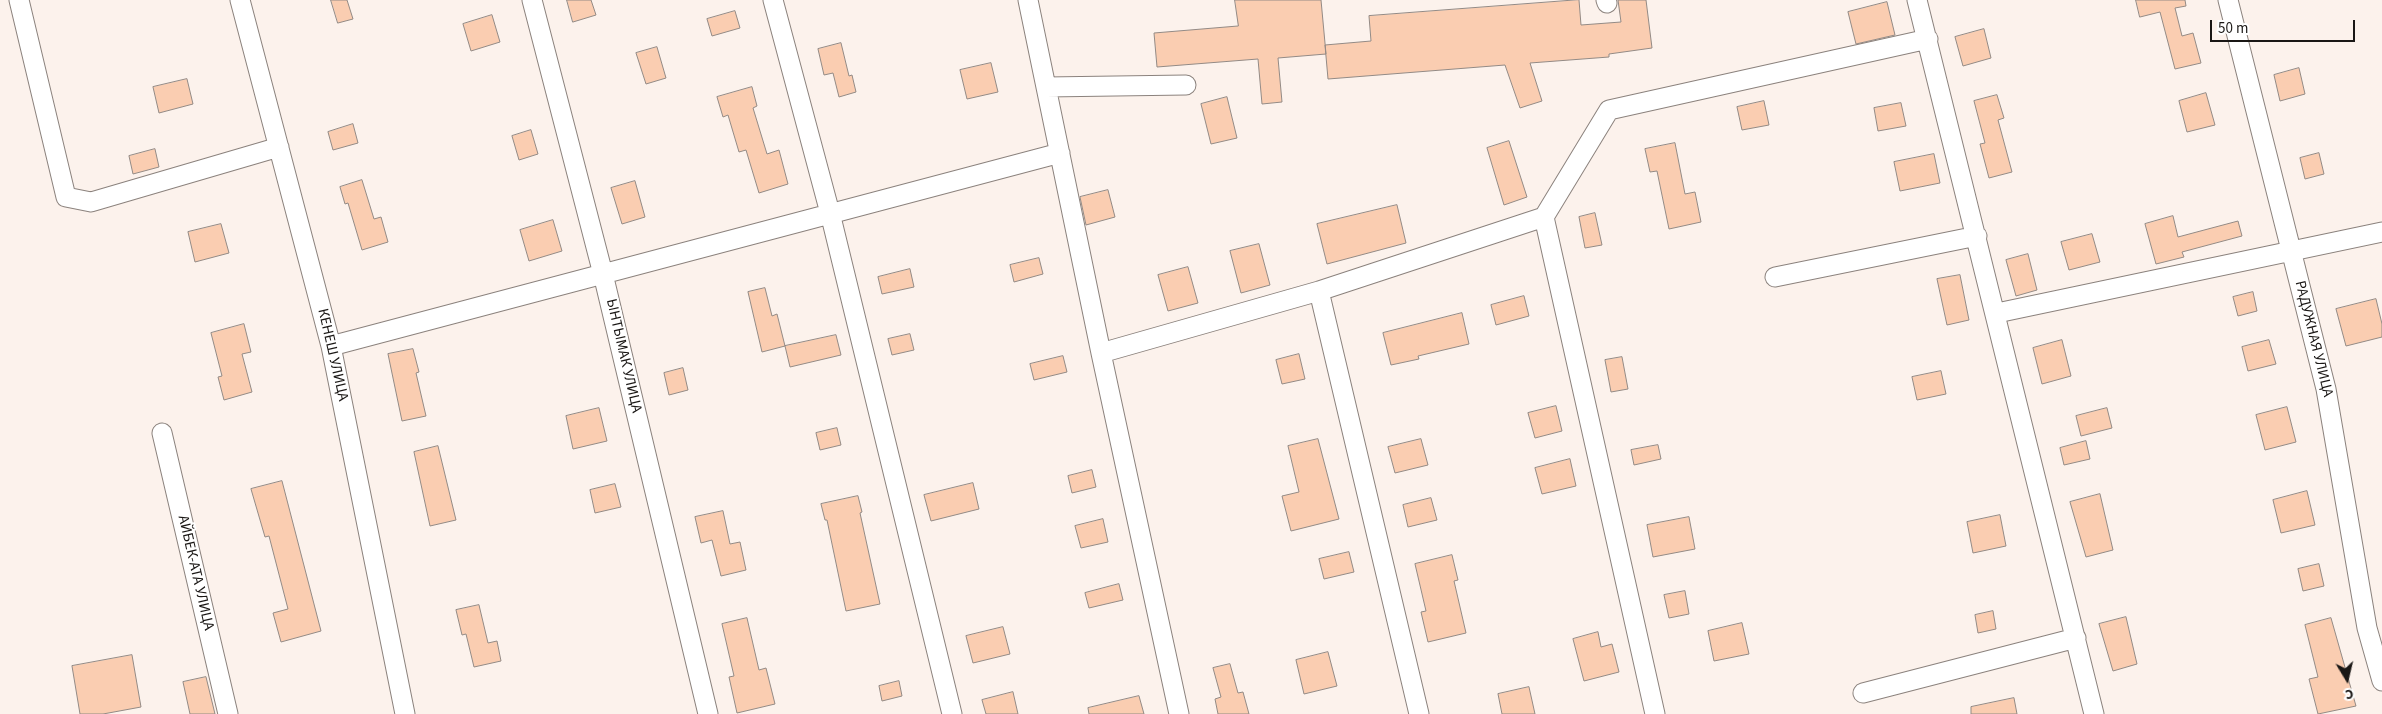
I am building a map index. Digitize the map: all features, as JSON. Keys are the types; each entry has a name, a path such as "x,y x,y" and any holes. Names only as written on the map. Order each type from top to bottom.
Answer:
{"street":[{"path":"19,0 66,198 91,202 279,147"},
{"name":"КЕНЕШ УЛИЦА","path":"240,0 331,346 404,714"},
{"name":"ЫНТЫМАК УЛИЦА","path":"532,0 603,274 708,714"},
{"path":"773,0 830,213 952,714"},
{"path":"1028,0 1101,353 1179,714"},
{"path":"1917,0 1978,236 2094,714"},
{"name":"РАДУЖНАЯ УЛИЦА","path":"2228,0 2326,389 2367,628 2382,681"},
{"path":"1101,353 1319,291 1544,217 1609,110 1928,38"},
{"path":"1046,87 1186,84"},
{"path":"331,346 1060,153"},
{"path":"1544,217 1655,714"},
{"path":"1997,313 2292,253 2382,232"},
{"path":"1775,277 1978,236"},
{"path":"1319,291 1419,714"},
{"name":"АЙБЕК-АТА УЛИЦА","path":"162,433 228,714"},
{"path":"1863,693 2076,638"}],"building":[{"path":"331,0 347,0 353,19 338,23"},
{"path":"567,0 591,0 596,15 573,22"},
{"path":"1235,0 1321,0 1326,54 1278,58 1282,102 1262,104 1258,59 1157,67 1154,33 1238,26"},
{"path":"1579,0 1581,25 1621,22 1618,0 1646,0 1652,48 1609,54 1609,57 1530,63 1542,101 1520,108 1505,65 1328,79 1325,45 1371,41 1369,16"},
{"path":"2136,0 2185,0 2186,6 2175,8 2182,36 2193,33 2201,63 2175,69 2160,12 2140,17"},
{"path":"1887,2 1895,35 1856,44 1848,12"},
{"path":"735,11 740,28 712,36 707,19"},
{"path":"492,15 500,42 471,51 463,24"},
{"path":"1984,29 1991,58 1963,66 1955,37"},
{"path":"841,43 849,76 852,75 856,92 839,97 833,73 824,75 818,49"},
{"path":"657,47 666,78 646,84 636,53"},
{"path":"991,63 998,92 967,99 960,70"},
{"path":"2299,68 2305,94 2280,101 2274,75"},
{"path":"187,79 193,104 159,113 153,87"},
{"path":"752,87 757,106 753,108 767,154 779,150 788,184 759,193 746,150 739,152 728,115 723,117 717,97"},
{"path":"2206,93 2215,125 2187,132 2179,101"},
{"path":"1997,95 2004,118 1998,120 2012,172 1989,178 1980,144 1985,143 1974,101"},
{"path":"1227,97 1237,138 1211,144 1201,104"},
{"path":"1764,101 1769,125 1742,130 1737,107"},
{"path":"1901,103 1906,126 1878,131 1874,108"},
{"path":"353,124 358,143 333,150 328,132"},
{"path":"531,130 538,154 519,160 512,136"},
{"path":"1509,141 1527,197 1504,205 1487,148"},
{"path":"1675,143 1685,194 1695,192 1701,222 1669,229 1657,171 1650,172 1645,149"},
{"path":"155,149 159,167 133,174 129,156"},
{"path":"2319,153 2324,174 2305,179 2300,158"},
{"path":"1934,154 1940,183 1900,191 1894,162"},
{"path":"362,180 374,219 381,217 388,242 362,250 348,203 345,204 340,187"},
{"path":"635,181 645,217 622,224 611,188"},
{"path":"1108,190 1115,217 1086,225 1080,197"},
{"path":"1397,205 1406,243 1327,264 1317,224"},
{"path":"1595,213 1602,245 1585,248 1579,217"},
{"path":"2173,216 2178,237 2238,221 2242,236 2182,252 2184,257 2156,264 2145,224"},
{"path":"553,220 562,251 529,261 520,230"},
{"path":"221,224 229,253 195,262 188,232"},
{"path":"2092,234 2100,262 2069,270 2061,242"},
{"path":"1259,244 1270,285 1241,293 1230,251"},
{"path":"2028,254 2037,290 2016,296 2006,260"},
{"path":"1039,258 1043,274 1014,282 1010,265"},
{"path":"1188,267 1198,303 1168,311 1158,275"},
{"path":"910,269 914,287 882,294 878,277"},
{"path":"1960,275 1969,320 1947,325 1937,279"},
{"path":"765,288 772,316 777,314 785,346 762,352 748,292"},
{"path":"2253,292 2257,311 2238,316 2233,297"},
{"path":"1524,296 1529,316 1496,325 1491,305"},
{"path":"2376,299 2382,324 2382,337 2346,346 2336,309"},
{"path":"1462,313 1469,344 1418,356 1419,359 1391,365 1383,333"},
{"path":"244,324 251,352 242,354 252,392 224,400 218,377 222,376 211,333"},
{"path":"910,334 914,350 892,355 888,339"},
{"path":"836,335 841,355 790,367 785,346"},
{"path":"2062,340 2071,376 2042,384 2033,348"},
{"path":"2269,340 2276,364 2248,371 2242,347"},
{"path":"413,349 419,372 416,373 426,416 402,421 388,354"},
{"path":"1299,354 1305,379 1282,384 1276,360"},
{"path":"1063,356 1067,372 1034,380 1030,364"},
{"path":"1622,357 1628,389 1611,392 1605,360"},
{"path":"683,368 688,390 669,395 664,373"},
{"path":"1941,371 1946,394 1917,400 1912,377"},
{"path":"1556,406 1562,431 1535,438 1528,413"},
{"path":"2287,407 2296,442 2265,450 2256,415"},
{"path":"599,408 607,441 573,449 566,416"},
{"path":"2107,408 2112,428 2081,436 2076,416"},
{"path":"837,428 841,445 820,450 816,433"},
{"path":"1318,439 1339,519 1291,531 1282,496 1299,492 1288,446"},
{"path":"1421,439 1428,465 1395,473 1388,447"},
{"path":"2086,441 2090,459 2064,465 2060,448"},
{"path":"1658,445 1661,459 1634,465 1631,450"},
{"path":"438,446 456,520 430,526 414,452"},
{"path":"1570,459 1576,486 1542,494 1535,468"},
{"path":"1092,470 1096,487 1072,493 1068,476"},
{"path":"282,481 321,631 281,642 273,613 288,609 269,536 265,537 251,489"},
{"path":"973,483 979,509 931,521 924,495"},
{"path":"615,484 621,507 595,513 590,490"},
{"path":"2307,491 2315,525 2281,533 2273,500"},
{"path":"2100,494 2113,550 2086,557 2070,502"},
{"path":"858,496 880,604 846,611 827,520 825,520 821,504"},
{"path":"1431,498 1437,520 1408,527 1403,505"},
{"path":"723,511 730,544 740,542 746,570 721,576 712,540 701,543 695,517"},
{"path":"2000,515 2006,546 1973,553 1967,522"},
{"path":"1689,517 1695,549 1653,557 1647,525"},
{"path":"1103,519 1108,542 1081,548 1075,526"},
{"path":"1349,552 1354,572 1324,579 1319,559"},
{"path":"1452,555 1458,580 1454,581 1466,633 1428,642 1421,612 1426,611 1415,564"},
{"path":"2319,564 2324,586 2303,591 2298,569"},
{"path":"1119,584 1123,600 1089,608 1085,593"},
{"path":"1685,591 1689,614 1669,618 1664,595"},
{"path":"479,605 488,643 497,641 501,661 474,667 466,634 462,635 456,610"},
{"path":"1993,611 1996,629 1978,633 1975,615"},
{"path":"2126,617 2137,664 2113,671 2099,624"},
{"path":"747,618 759,670 766,668 775,704 737,713 729,677 734,676 722,624"},
{"path":"2331,618 2356,706 2318,714 2309,679 2318,677 2305,625"},
{"path":"1742,623 1749,654 1714,661 1708,631"},
{"path":"1003,627 1010,654 973,663 966,636"},
{"path":"1598,632 1601,647 1612,644 1619,672 1584,681 1573,639"},
{"path":"1328,652 1337,686 1304,694 1296,660"},
{"path":"132,655 141,707 103,714 80,714 72,666"},
{"path":"1230,664 1238,693 1243,692 1249,714 1218,714 1215,699 1221,697 1213,668"},
{"path":"206,677 215,714 190,714 183,682"},
{"path":"899,681 902,696 882,701 879,686"},
{"path":"1529,687 1535,714 1502,714 1498,694"},
{"path":"1013,692 1018,714 986,714 982,700"},
{"path":"1139,696 1144,714 1089,714 1088,708"},
{"path":"2014,698 2017,714 1971,714 1971,707"}]}
